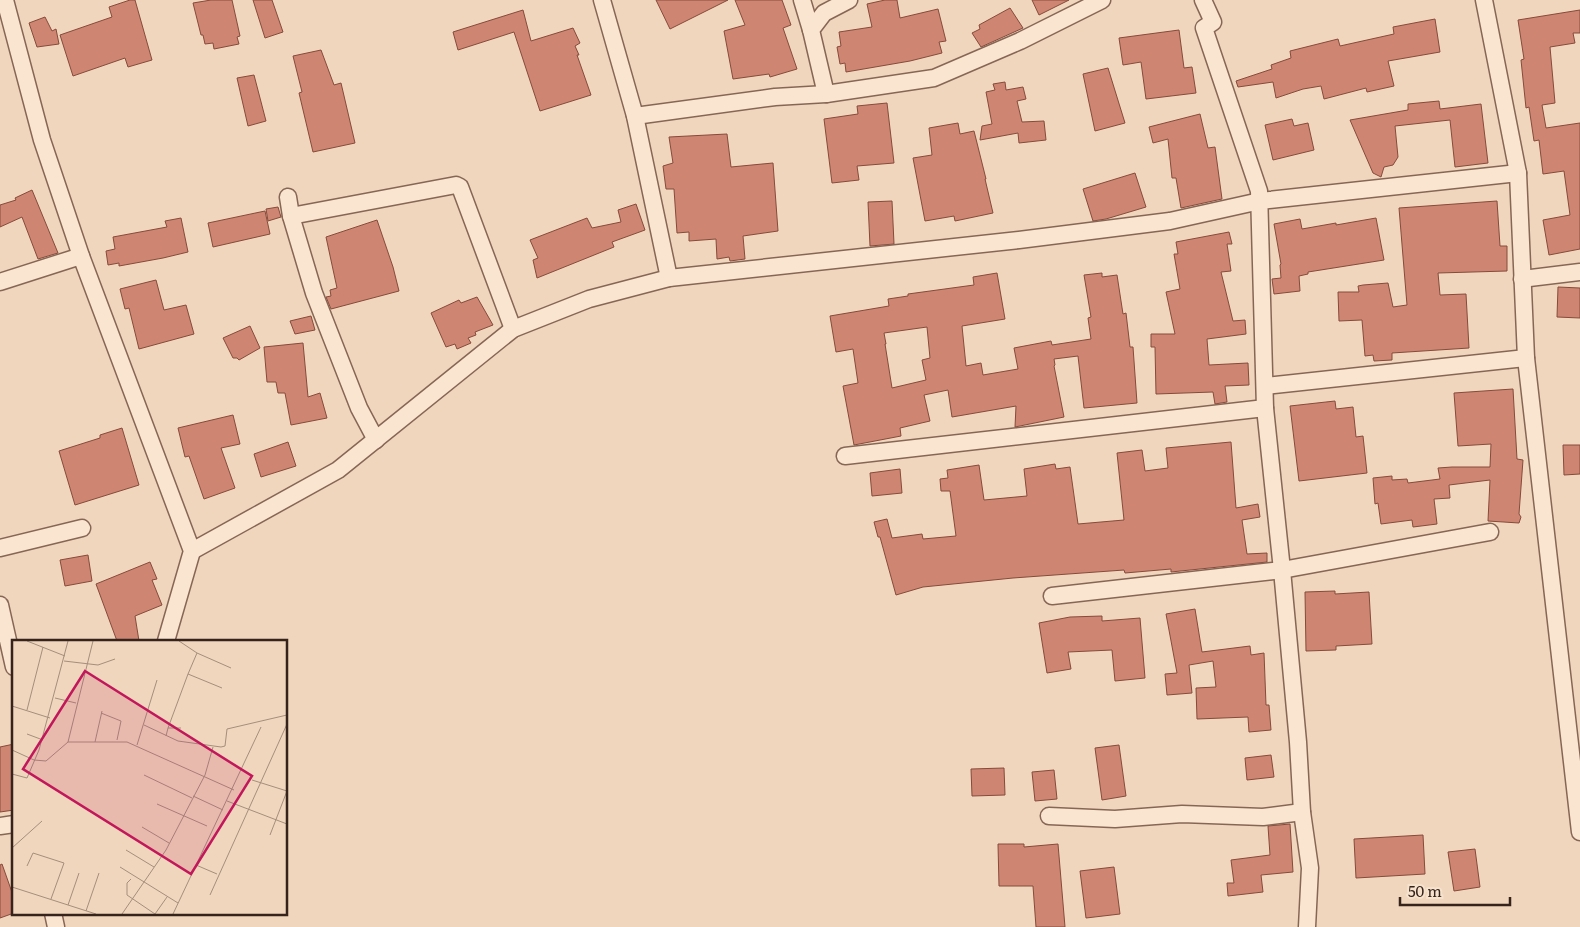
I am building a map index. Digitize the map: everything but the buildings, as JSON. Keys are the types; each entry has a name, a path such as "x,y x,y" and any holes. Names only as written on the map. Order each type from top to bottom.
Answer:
{"street":[{"path":"5,0 42,140 81,256 192,551 166,640"},
{"path":"602,0 635,116 669,278"},
{"path":"802,0 826,94"},
{"path":"810,30 824,13 849,0"},
{"path":"635,116 775,97 826,94 934,78 1020,41 1102,0"},
{"path":"1203,0 1213,22 1204,28 1259,191 1265,408 1298,742 1302,812 1310,868 1307,927"},
{"path":"1484,0 1518,173 1526,358 1580,832"},
{"path":"192,551 338,470 513,329 589,299 669,278 1009,241 1170,221 1260,201 1518,173"},
{"path":"291,216 456,185 460,187 513,329"},
{"path":"288,197 291,216 314,293 359,408 376,440"},
{"path":"0,282 81,256"},
{"path":"1522,279 1580,272"},
{"path":"1265,386 1526,358"},
{"path":"845,456 1265,408"},
{"path":"0,548 82,528"},
{"path":"1052,596 1282,570 1490,532"},
{"path":"0,604 4,645 12,663"},
{"path":"1052,816 1302,812"},
{"path":"53,914 56,927"}]}
